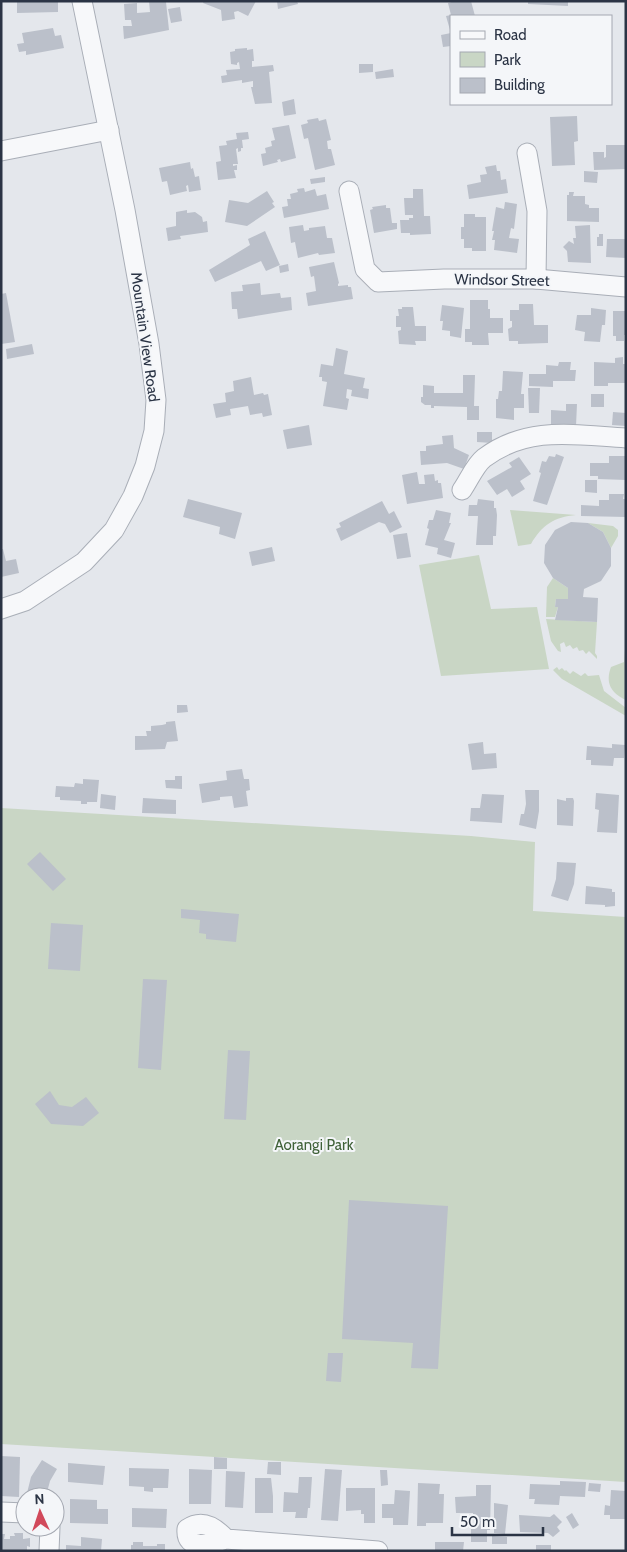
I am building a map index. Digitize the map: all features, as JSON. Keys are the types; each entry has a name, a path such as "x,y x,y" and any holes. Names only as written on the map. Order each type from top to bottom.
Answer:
{"street":[{"name":"Mountain View Road","path":"1,609 25,601 84,562 114,530 145,466 154,432 156,400 149,344 109,130 82,1"},
{"path":"1,150 109,130"},
{"path":"527,154 536,211 536,279"},
{"name":"Windsor Street","path":"349,191 365,269 378,282 444,279 536,279 626,287"},
{"path":"462,490 483,459 515,440 549,434 626,438"},
{"path":"1,1512 15,1513"},
{"path":"49,1551 50,1537"},
{"path":"226,1539 378,1551"}],"green space":[{"path":"510,510 576,515 549,523 531,544 518,546"},
{"path":"588,523 613,526 618,530 618,536 611,548 603,532"},
{"path":"479,555 491,609 537,607 549,669 441,676 419,565"},
{"path":"553,578 568,588 568,599 556,599 555,607 558,607 555,617 546,617 547,587"},
{"path":"546,619 597,622 595,653 597,659 589,651 586,654 583,650 579,651 577,647 573,649 570,645 566,647 564,642 560,644 561,652 558,651 551,641"},
{"path":"626,637 626,700 613,691 609,683 609,673 611,667 624,662"},
{"path":"557,667 559,670 562,668 570,674 573,671 581,676 585,673 588,676 599,675 604,691 626,708 626,716 562,679 553,670"},
{"name":"Aorangi Park","path":"1,808 471,836 535,842 533,911 626,917 626,1482 1,1444"}],"building":[{"path":"58,1 58,12 17,13 17,2"},
{"path":"149,1 166,2 169,30 124,39 123,26 132,26 131,20 125,20 124,4 137,3 137,13 150,12"},
{"path":"204,1 256,1 248,16 238,11 234,12 235,19 222,21 221,10 203,3"},
{"path":"277,1 297,1 298,4 278,9"},
{"path":"471,1 475,15 451,15 448,3"},
{"path":"528,1 568,1 568,6 528,4"},
{"path":"180,7 182,21 171,23 168,9"},
{"path":"450,15 450,30 446,16"},
{"path":"53,28 55,36 61,35 64,48 26,55 26,51 19,52 17,44 24,43 22,33"},
{"path":"450,33 450,46 443,47 441,35"},
{"path":"247,48 247,50 253,49 254,61 252,61 252,67 273,65 274,71 269,72 272,103 255,104 251,87 253,87 253,81 242,83 242,80 222,83 221,76 227,75 226,70 240,69 239,62 237,65 231,64 230,52 235,51 235,49"},
{"path":"359,64 373,64 373,72 359,73"},
{"path":"393,69 394,77 376,79 375,72"},
{"path":"294,99 296,114 284,116 282,102"},
{"path":"577,116 578,141 574,142 575,165 552,166 550,117"},
{"path":"318,118 319,121 326,119 331,140 327,141 328,149 331,149 335,165 315,170 308,138 304,139 301,125 308,123 307,120"},
{"path":"289,125 296,158 281,162 280,159 277,160 278,162 263,166 261,154 266,153 265,148 272,146 271,141 275,140 272,128"},
{"path":"248,132 249,139 242,140 243,148 241,148 241,151 238,152 238,148 236,149 238,164 233,164 233,166 237,165 237,170 234,170 236,178 218,180 216,162 221,161 219,146 227,145 226,141 237,139 236,133"},
{"path":"606,145 626,145 626,169 594,170 593,152 604,152 604,158 606,157"},
{"path":"190,162 195,177 199,176 201,190 189,192 188,185 186,186 187,191 170,195 167,181 162,182 159,168"},
{"path":"496,165 497,171 500,171 501,180 506,179 508,193 469,199 467,185 481,182 480,175 487,174 485,167"},
{"path":"584,171 598,172 597,183 584,182"},
{"path":"325,177 325,182 311,184 310,179"},
{"path":"304,188 305,192 315,189 317,196 326,194 329,209 284,218 282,207 288,206 287,199 291,199 290,194 298,192 297,189"},
{"path":"413,189 423,189 424,216 430,216 431,234 410,235 410,233 401,233 400,220 413,218 413,215 405,215 404,198 413,198"},
{"path":"267,191 275,207 247,226 225,222 229,200 248,203"},
{"path":"569,192 574,192 573,196 585,196 585,204 589,205 589,208 599,208 599,222 567,221 567,195 569,195"},
{"path":"505,202 517,204 514,229 511,228 509,238 519,239 517,253 494,250 495,240 492,240 494,231 492,231 496,207 504,209"},
{"path":"386,205 386,208 390,208 392,223 397,223 397,229 374,233 370,210 373,209 372,207"},
{"path":"187,210 187,213 195,212 202,217 203,222 207,221 208,232 180,236 181,239 168,241 166,228 176,226 176,212"},
{"path":"464,214 486,217 486,251 472,251 472,248 464,248 464,239 461,239 461,227 464,227"},
{"path":"303,225 304,231 309,230 309,228 325,226 327,238 332,238 335,253 319,255 318,253 298,258 295,242 291,243 289,227"},
{"path":"590,225 591,263 568,262 567,251 563,247 569,241 574,244 573,238 576,238 575,226"},
{"path":"265,231 280,265 266,271 261,261 215,282 209,270 250,245 248,239"},
{"path":"599,234 603,234 603,246 597,246"},
{"path":"607,239 626,239 626,258 606,257"},
{"path":"334,262 338,286 348,285 348,287 351,287 353,299 308,306 306,293 316,291 314,276 311,277 309,267"},
{"path":"288,264 289,271 280,273 279,266"},
{"path":"260,283 261,295 280,293 281,298 291,297 292,310 238,319 237,309 232,309 231,292 243,291 242,285"},
{"path":"6,293 15,342 1,344 1,294"},
{"path":"470,300 488,300 490,318 503,318 503,333 488,333 489,345 472,345 472,342 465,342 465,329 470,329"},
{"path":"519,304 533,304 534,325 548,325 548,343 518,344 518,341 509,341 508,329 512,327 510,310 519,310"},
{"path":"442,305 464,308 461,338 450,336 450,331 442,330 443,321 440,321"},
{"path":"402,307 413,307 415,326 426,326 426,341 415,341 416,345 399,344 398,331 401,330 401,327 396,327 396,316 399,316 398,309 402,309"},
{"path":"591,308 606,310 605,325 602,325 600,342 584,341 585,332 575,330 577,315 591,315"},
{"path":"613,311 626,311 626,335 624,335 624,341 616,341 616,336 613,336"},
{"path":"32,344 34,354 7,359 6,349"},
{"path":"336,348 348,351 344,374 365,378 363,388 369,389 368,399 351,396 352,390 347,389 346,398 349,399 347,410 323,406 327,382 322,381 322,377 319,377 321,364 333,366"},
{"path":"623,357 623,364 626,364 626,383 608,383 608,386 594,386 594,362 615,363 615,358"},
{"path":"559,362 571,362 570,370 576,370 575,381 553,381 553,387 529,386 529,374 546,374 546,365 558,366"},
{"path":"503,371 523,372 521,394 524,394 524,408 514,408 514,420 496,418 496,399 498,399 499,391 502,391"},
{"path":"463,375 475,375 474,406 479,406 479,420 467,420 467,407 434,406 434,408 431,408 431,405 425,405 421,402 423,385 434,386 434,393 463,393"},
{"path":"251,377 254,395 268,394 272,415 263,417 262,413 250,415 248,406 230,409 231,415 216,418 213,404 226,402 225,393 234,391 233,381"},
{"path":"528,388 540,388 539,413 529,413"},
{"path":"591,394 604,394 604,407 591,407"},
{"path":"566,404 577,404 576,426 551,425 551,410 566,411"},
{"path":"613,412 626,413 626,426 612,425"},
{"path":"309,425 312,445 287,449 283,430"},
{"path":"477,432 492,432 492,443 477,442"},
{"path":"453,435 454,448 469,455 464,469 447,463 421,465 420,451 426,451 426,446 443,444 442,436"},
{"path":"556,454 564,457 547,505 533,501 541,473 539,472 542,461 546,462 549,456 555,457"},
{"path":"609,456 626,456 626,480 598,479 598,476 590,476 590,463 609,463"},
{"path":"519,457 531,474 520,481 525,489 512,497 507,489 497,495 487,481 512,467 509,463"},
{"path":"417,472 419,484 425,484 424,475 434,474 435,481 438,480 438,483 441,483 443,498 407,504 402,475"},
{"path":"585,480 597,480 597,493 585,492"},
{"path":"609,494 624,494 623,499 626,499 626,517 581,516 581,505 599,506 599,500 609,500"},
{"path":"188,499 242,513 235,539 219,534 220,527 183,517"},
{"path":"478,499 494,501 497,515 496,536 493,536 493,545 476,545 478,516 468,516 469,505 477,505"},
{"path":"382,501 389,514 394,511 402,527 390,533 385,524 379,522 341,541 336,529 341,527 339,523"},
{"path":"436,510 451,513 449,523 451,523 444,540 455,543 451,558 437,554 438,548 425,545 429,520 433,520"},
{"path":"571,522 588,523 603,532 611,548 611,566 601,581 584,589 583,597 598,598 597,622 555,620 558,607 555,607 556,599 568,599 568,588 553,578 544,563 545,545 555,530"},
{"path":"407,533 411,557 397,559 393,535"},
{"path":"272,547 275,561 252,566 249,552"},
{"path":"1,549 3,549 6,561 16,559 19,573 1,577"},
{"path":"177,705 187,705 188,712 177,713"},
{"path":"175,721 178,741 167,742 165,749 135,750 135,736 147,736 146,731 151,731 151,726"},
{"path":"483,742 484,754 496,753 497,768 472,770 468,744"},
{"path":"612,744 625,745 624,758 614,758 613,766 591,765 591,760 586,760 587,746 612,748"},
{"path":"242,769 244,779 249,779 250,790 246,791 248,806 234,808 232,796 220,797 220,800 202,803 199,784 227,780 226,771"},
{"path":"175,776 182,776 182,789 166,788 165,780 175,780"},
{"path":"83,779 99,780 97,802 81,804 81,801 60,800 60,797 55,797 56,786 74,787 75,783 83,784"},
{"path":"525,790 539,790 539,811 536,829 519,825 521,814 524,814 526,804"},
{"path":"596,793 619,795 617,833 597,832 599,810 595,809"},
{"path":"101,794 116,796 115,810 100,808"},
{"path":"482,794 504,795 502,823 470,821 471,808 480,808"},
{"path":"143,798 176,800 176,814 142,813"},
{"path":"566,798 573,798 574,801 573,826 557,825 557,799 566,801"},
{"path":"40,852 66,879 53,891 27,864"},
{"path":"557,862 576,863 574,884 568,901 551,896 556,879"},
{"path":"586,886 612,889 612,892 615,892 615,906 605,907 605,905 585,904"},
{"path":"181,909 239,914 236,942 206,939 206,934 199,933 200,920 181,918"},
{"path":"51,923 83,925 80,971 48,969"},
{"path":"143,979 167,980 161,1070 138,1068"},
{"path":"228,1050 250,1051 246,1120 224,1119"},
{"path":"50,1091 59,1105 72,1107 86,1097 99,1113 83,1126 51,1124 35,1104"},
{"path":"349,1200 448,1206 438,1369 411,1368 413,1343 342,1339"},
{"path":"328,1353 343,1353 341,1382 326,1381"},
{"path":"1,1456 20,1457 19,1487 15,1487 15,1497 1,1496"},
{"path":"214,1457 227,1458 227,1469 214,1469"},
{"path":"42,1460 57,1469 48,1487 28,1487 31,1477"},
{"path":"268,1462 281,1462 281,1475 267,1474"},
{"path":"68,1463 105,1466 103,1485 68,1482"},
{"path":"129,1468 169,1469 168,1488 153,1488 153,1492 144,1491 144,1487 129,1486"},
{"path":"189,1469 212,1470 211,1504 189,1504"},
{"path":"325,1469 342,1470 338,1521 321,1520"},
{"path":"380,1470 387,1470 388,1485 381,1486"},
{"path":"226,1471 245,1472 243,1508 225,1507"},
{"path":"299,1477 312,1477 310,1508 308,1508 307,1518 295,1518 296,1512 283,1512 284,1492 298,1493"},
{"path":"255,1478 271,1478 273,1513 255,1513"},
{"path":"560,1481 586,1482 585,1497 560,1496 559,1505 534,1504 535,1499 529,1499 530,1484 560,1485"},
{"path":"418,1483 440,1484 439,1494 444,1494 443,1523 426,1523 426,1526 417,1526"},
{"path":"589,1483 601,1484 600,1492 588,1491"},
{"path":"476,1485 491,1485 490,1530 487,1530 487,1542 471,1542 471,1529 475,1529 475,1516 473,1516 473,1513 456,1513 455,1497 476,1496"},
{"path":"346,1488 375,1488 375,1523 364,1523 364,1514 361,1514 361,1510 346,1511"},
{"path":"395,1490 410,1491 408,1525 393,1525 393,1518 382,1518 382,1504 394,1504"},
{"path":"611,1490 626,1491 626,1519 610,1519 610,1515 604,1515 605,1505 610,1506"},
{"path":"70,1499 97,1500 97,1509 108,1509 108,1524 70,1523"},
{"path":"494,1503 508,1505 505,1534 494,1533"},
{"path":"132,1508 167,1509 166,1528 132,1527"},
{"path":"572,1513 579,1525 573,1529 566,1517"},
{"path":"554,1514 562,1522 557,1527 560,1531 553,1537 548,1533 520,1532 519,1515 550,1517"},
{"path":"1,1534 5,1534 4,1539 10,1539 10,1536 23,1537 23,1539 30,1538 30,1547 27,1546 27,1551 1,1551"},
{"path":"492,1536 507,1537 507,1544 492,1544"},
{"path":"81,1537 102,1539 101,1551 66,1551 66,1545 81,1546"},
{"path":"133,1542 143,1542 143,1546 165,1544 165,1551 131,1551"},
{"path":"435,1542 464,1542 463,1551 435,1551"},
{"path":"536,1545 551,1545 551,1551 536,1551"}]}
